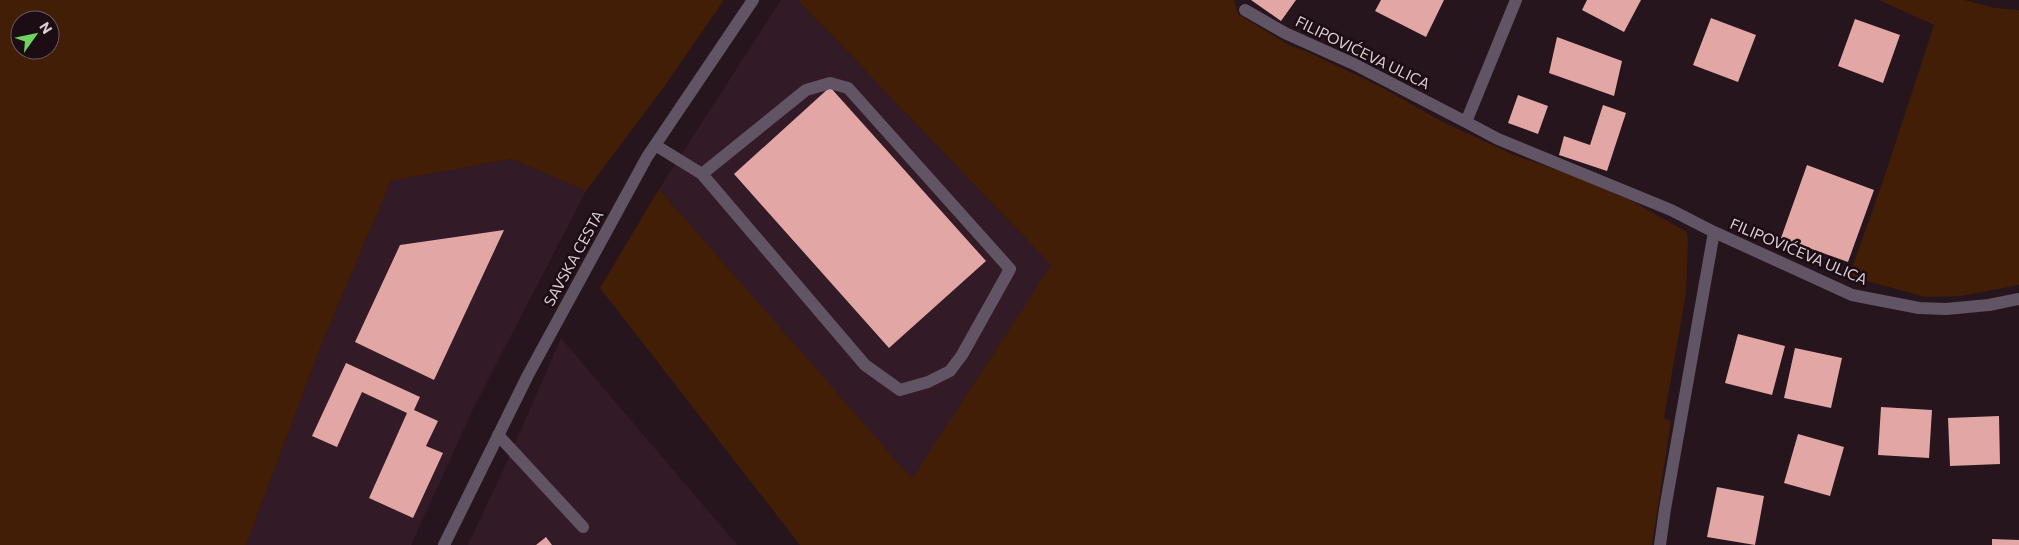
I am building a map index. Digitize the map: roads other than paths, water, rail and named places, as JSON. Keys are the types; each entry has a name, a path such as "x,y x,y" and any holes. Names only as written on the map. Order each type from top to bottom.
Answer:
{"street":[{"name":"SAVSKA CESTA","path":"444,545 528,375 655,145 753,0"},
{"path":"1466,122 1516,0"},
{"name":"FILIPOVIĆEVA ULICA","path":"1246,10 1285,33 1371,73 1498,139 1671,210 1714,232 1852,295 1919,308 1937,309 1989,305 2019,299"},
{"path":"655,145 702,174 865,365 900,390 928,382 950,371 962,355 1010,269 848,88 830,83 806,90 702,174"},
{"name":"FILIPOVIĆEVA ULICA","path":"1660,545 1714,232"},
{"path":"498,435 584,527"}]}
